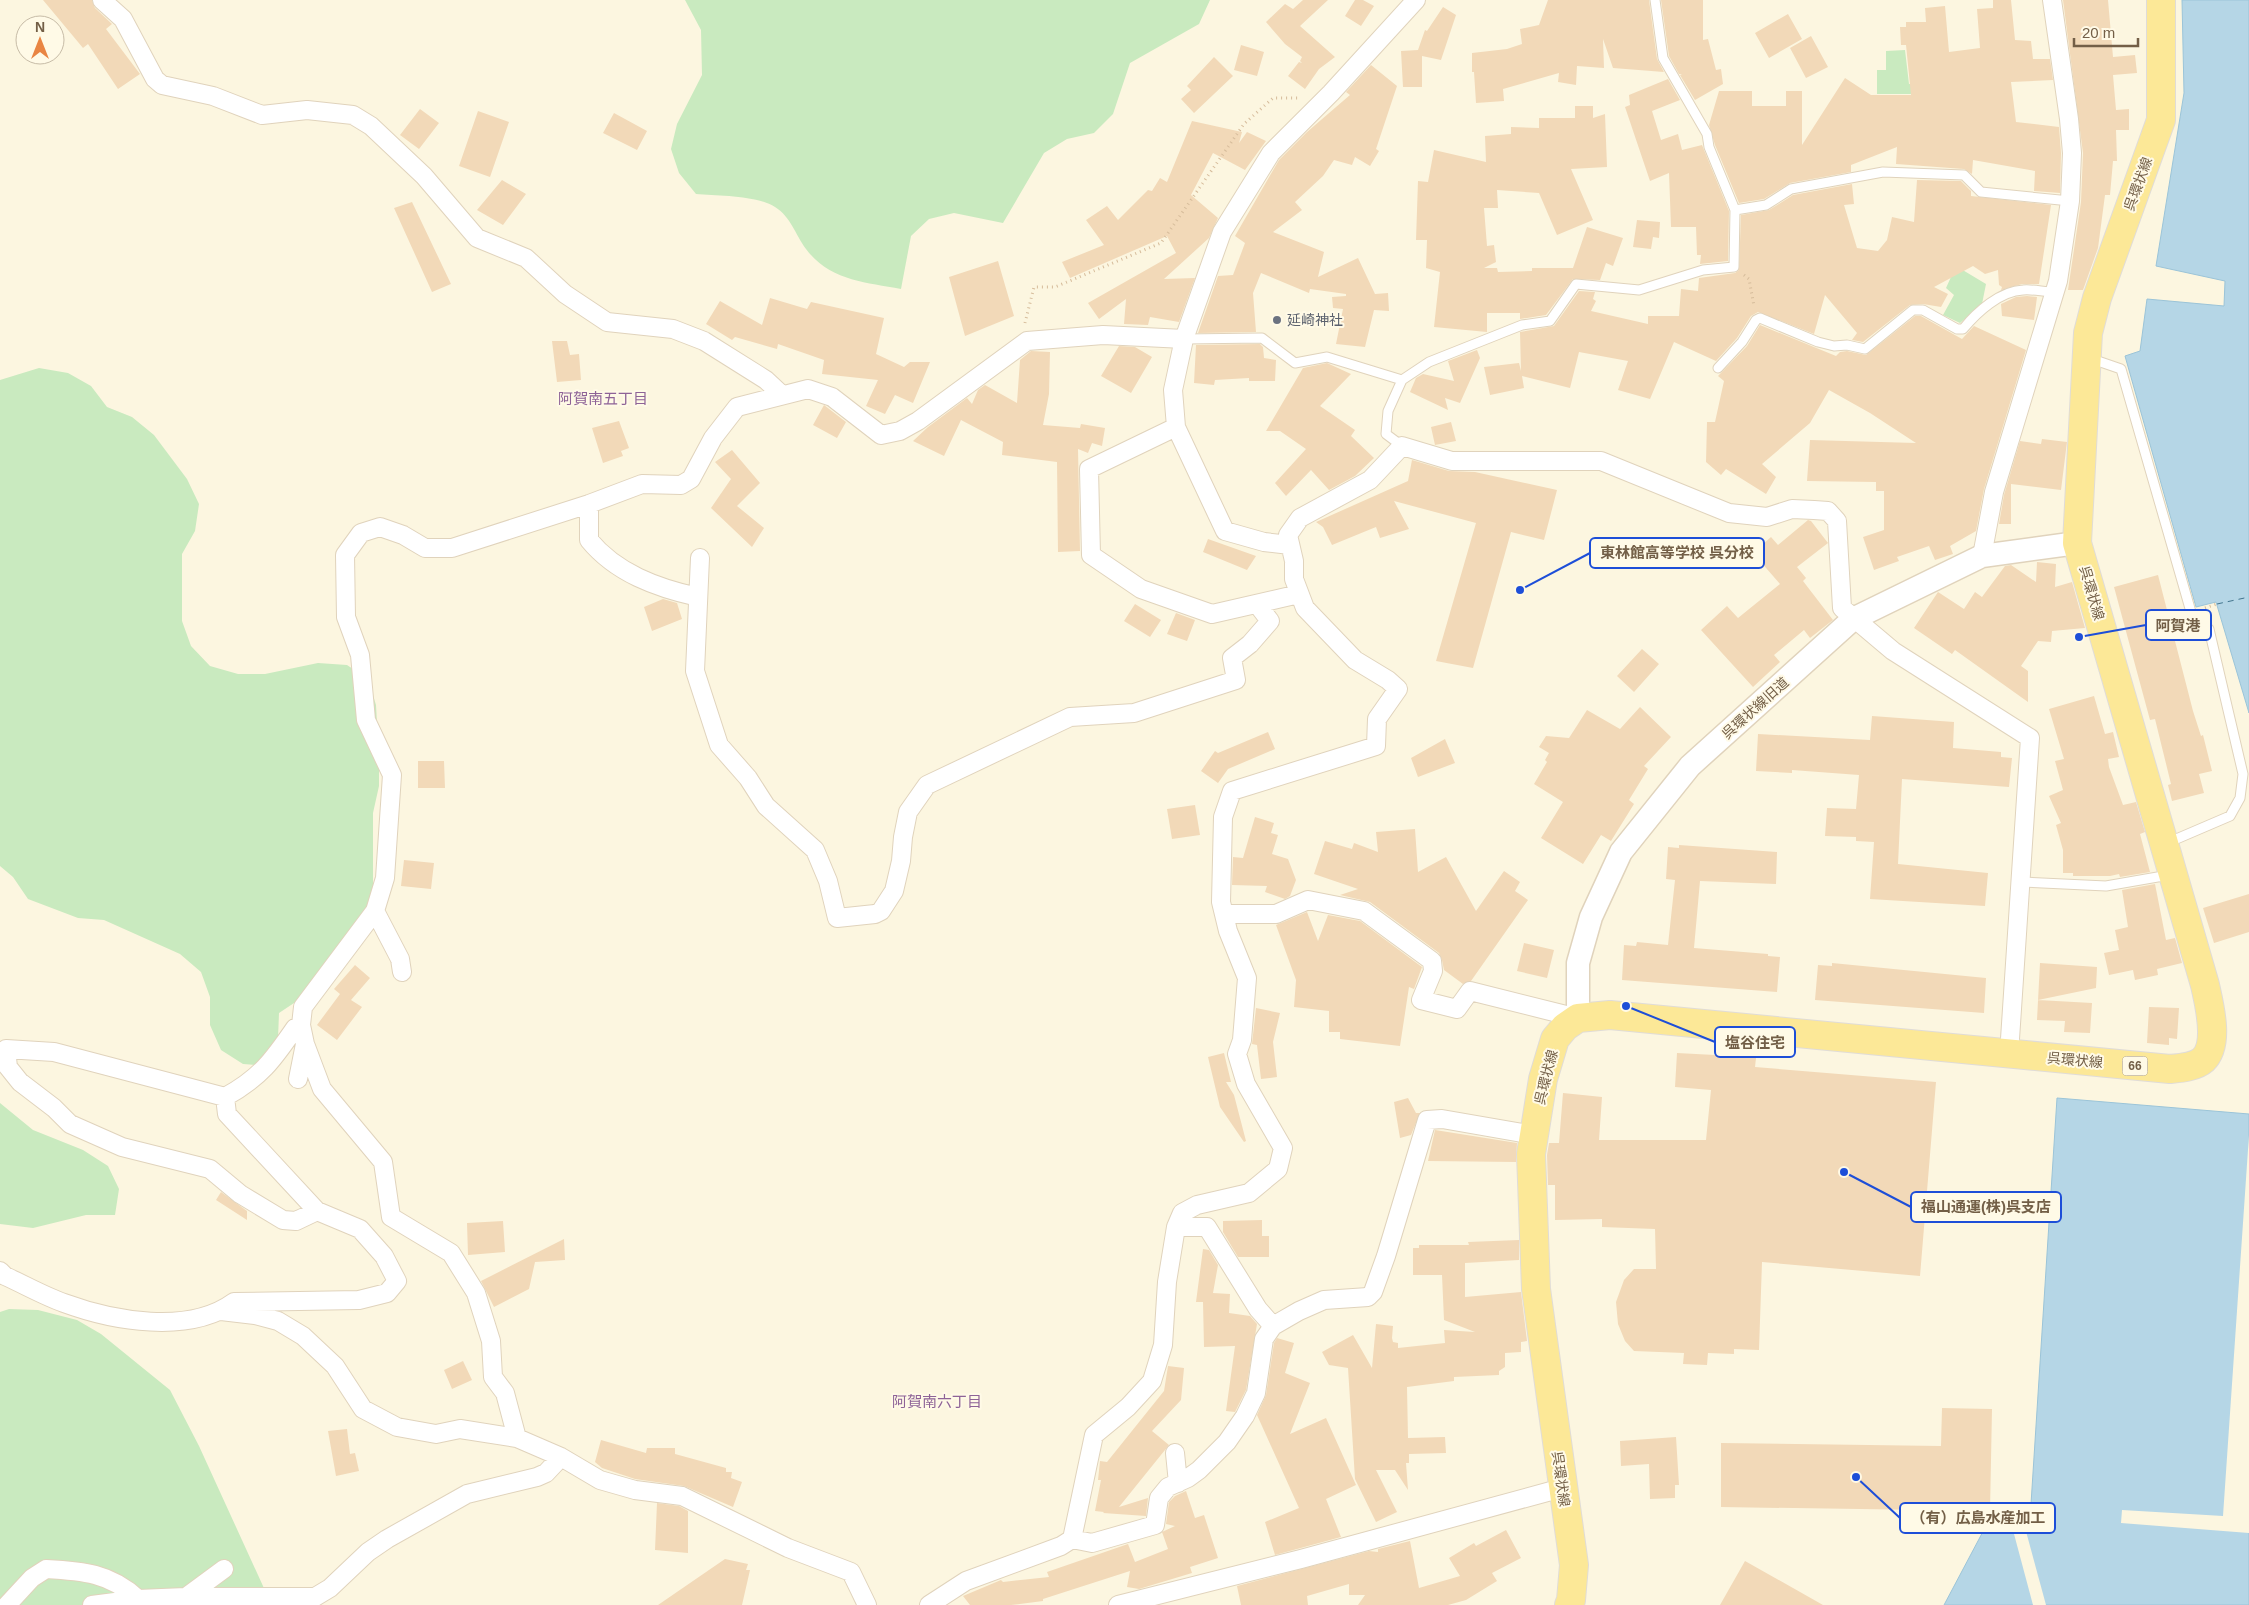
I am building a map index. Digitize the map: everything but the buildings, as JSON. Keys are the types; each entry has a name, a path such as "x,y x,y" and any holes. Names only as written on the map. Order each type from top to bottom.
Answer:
{"main road":[{"name":"呉環状線","path":"1569,1605 1574,1565 1536,1289 1531,1154 1543,1079 1555,1039 1565,1027 1578,1018 1610,1015 2170,1069 2185,1067 2203,1060 2211,1045 2212,1016 2205,985 2077,543 2088,333 2097,298 2161,120 2162,0"}],"street":[{"path":"1290,544 1264,542 1225,531 1176,427 1173,390 1184,339 1222,232 1271,153 1416,0"},
{"path":"1982,556 1994,492 2055,292 2070,201 2072,153 2069,119 2052,0"},
{"path":"104,1 123,20 155,78 162,85 213,96 262,116 306,110 353,116 370,126 424,176 477,238 526,258 565,294 607,322 672,329 704,341 766,380 781,394"},
{"path":"517,1438 505,1393 493,1376 491,1341 476,1292 451,1253 391,1217 383,1162 322,1089 305,1044 301,1024 303,1007 375,911 385,878 392,775 366,720 360,655 346,617 345,555 361,533 380,527 403,535 425,548 452,548 589,504 642,484 681,485 691,479 713,438 737,407 781,394 808,389 832,397 881,436 900,431 918,421 1026,341 1103,335 1184,339"},
{"path":"1176,427 1089,468 1090,555 1141,589 1212,614 1298,594"},
{"path":"1072,1539 1094,1435 1128,1407 1152,1381 1163,1345 1167,1282 1176,1227 1182,1213 1197,1205 1248,1193 1278,1169 1283,1148 1246,1084 1237,1054 1242,1040 1247,978 1228,931 1220,902 1223,817 1232,791 1376,746 1377,719 1398,689 1388,680 1356,660 1305,608 1298,594 1288,535 1300,518 1370,480 1402,446 1452,461 1601,461 1729,513 1767,517 1792,509 1828,512 1837,521 1840,533 1842,608 1893,651 2030,738 2009,1054"},
{"path":"589,504 589,540 603,557 636,576 671,591 698,597"},
{"name":"呉環状線旧道","path":"1578,1018 1578,963 1591,917 1621,852 1690,766 1853,619 1982,556 2077,543"},
{"path":"700,558 695,672 719,745 748,778 766,806 815,850 828,881 837,918 875,914 881,911 894,891 901,861 908,812 927,785 1070,717 1134,713 1236,680 1232,658 1250,644 1270,621 1257,604"},
{"path":"1224,914 1276,914 1308,900 1364,911 1432,960 1433,971 1421,1000 1457,1009 1470,991 1578,1018"},
{"path":"375,911 400,959 402,972"},
{"path":"301,1024 295,1028 268,1066 246,1086 225,1097 54,1052 6,1049 8,1067 20,1082 54,1108 70,1124 122,1147 210,1169 240,1194 283,1220 296,1221 317,1211"},
{"path":"298,1079 305,1044"},
{"path":"0,1271 5,1276 64,1303 124,1320 182,1321 221,1311 234,1302 359,1300 388,1292 397,1281 384,1256 360,1229 317,1211 227,1114 225,1097"},
{"path":"929,1605 966,1581 1061,1546 1072,1539 1092,1543 1155,1525 1159,1498 1168,1487 1200,1470 1227,1442 1245,1416 1256,1393 1264,1339 1273,1326 1299,1311 1324,1300 1368,1297 1373,1292 1386,1256 1427,1120 1442,1120 1534,1135"},
{"path":"1176,1227 1207,1227 1258,1309 1273,1326"},
{"path":"221,1311 255,1315 278,1321 303,1336 335,1366 364,1409 397,1427 436,1434 460,1429 517,1438 561,1458 600,1480 636,1490 682,1496 788,1548 851,1572 867,1605"},
{"path":"1175,1452 1178,1483"},
{"path":"92,1605 138,1599 186,1597 315,1597 330,1588 368,1552 467,1494 537,1478 546,1473 561,1458"},
{"path":"1118,1605 1301,1559 1562,1488"},
{"path":"7,1605 32,1578 46,1569 107,1577 124,1586 138,1599"},
{"path":"186,1597 224,1569"}],"lane":[{"path":"1402,446 1386,434 1388,411 1402,380 1429,362 1522,325 1550,321 1576,284 1639,290 1703,270 1734,267 1735,210 1709,148 1706,134 1663,58 1656,0"},
{"path":"1735,210 1766,206 1791,189 1883,172 1964,175 1981,192 2070,201"},
{"path":"1718,368 1742,342 1756,320 1760,318 1766,319 1776,326 1834,346 1865,349 1913,310 1923,310 1957,329 1963,329 1990,302 2014,292 2022,290 2055,292"},
{"path":"1184,339 1262,338 1295,363 1327,357 1402,380"},
{"path":"2086,357 2121,369 2193,619 2209,629 2243,774 2240,798 2230,816 2164,844"},
{"path":"2021,882 2106,886 2172,875"}],"path":[{"path":"1020,346 1034,287 1055,287 1161,244 1244,124 1273,98 1303,98 1318,105"},
{"path":"1734,267 1749,279 1756,320"}],"green space":[{"path":"685,0 1210,0 1199,24 1130,63 1113,114 1094,133 1067,139 1044,153 1003,223 954,213 929,219 911,236 901,289 861,282 837,274 815,260 789,221 775,207 747,198 696,194 679,173 671,149 677,124 702,75 701,30"},
{"path":"1905,50 1909,84 1919,84 1919,94 1877,94 1877,70 1886,70 1886,51"},
{"path":"1956,266 1986,284 1982,304 1960,323 1943,315 1954,295 1946,288"},
{"path":"39,368 68,373 91,386 107,407 132,417 154,435 187,479 199,504 195,531 182,554 182,621 191,646 210,666 238,674 265,674 318,663 347,665 368,679 376,705 379,760 379,786 373,813 373,892 364,918 300,999 279,1013 278,1039 268,1066 243,1064 221,1050 210,1025 210,997 201,972 180,954 104,920 78,918 28,899 13,877 0,866 0,380"},
{"path":"0,1103 33,1130 83,1150 108,1166 119,1189 115,1215 86,1215 33,1228 0,1224"},
{"path":"9,1309 38,1310 77,1320 101,1334 170,1390 199,1446 268,1597 280,1605 0,1605 0,1312"}],"water":[{"path":"2182,0 2249,0 2249,713 2216,602 2196,607 2125,356 2140,351 2147,299 2224,306 2225,281 2156,266 2184,93"},
{"path":"2057,1098 2249,1114 2249,1605 1944,1605 1987,1524 2015,1518 2031,1504"}],"pier":[{"path":"2249,1135 2249,1533 2121,1523 2122,1510 2223,1516"},
{"path":"2021,1513 2046,1605 2033,1605 2010,1519"}],"ferry route":[{"path":"2217,604 2249,597"}],"place":[{"name":"延崎神社","path":"1277,320"},
{"name":"東林館高等学校 呉分校","path":"1520,590"},
{"name":"阿賀港","path":"2079,637"},
{"name":"塩谷住宅","path":"1626,1006"},
{"name":"福山通運(株)呉支店","path":"1844,1172"},
{"name":"（有）広島水産加工","path":"1856,1477"}],"district":[{"name":"阿賀南五丁目","path":"603,399"},
{"name":"阿賀南六丁目","path":"937,1402"}]}
